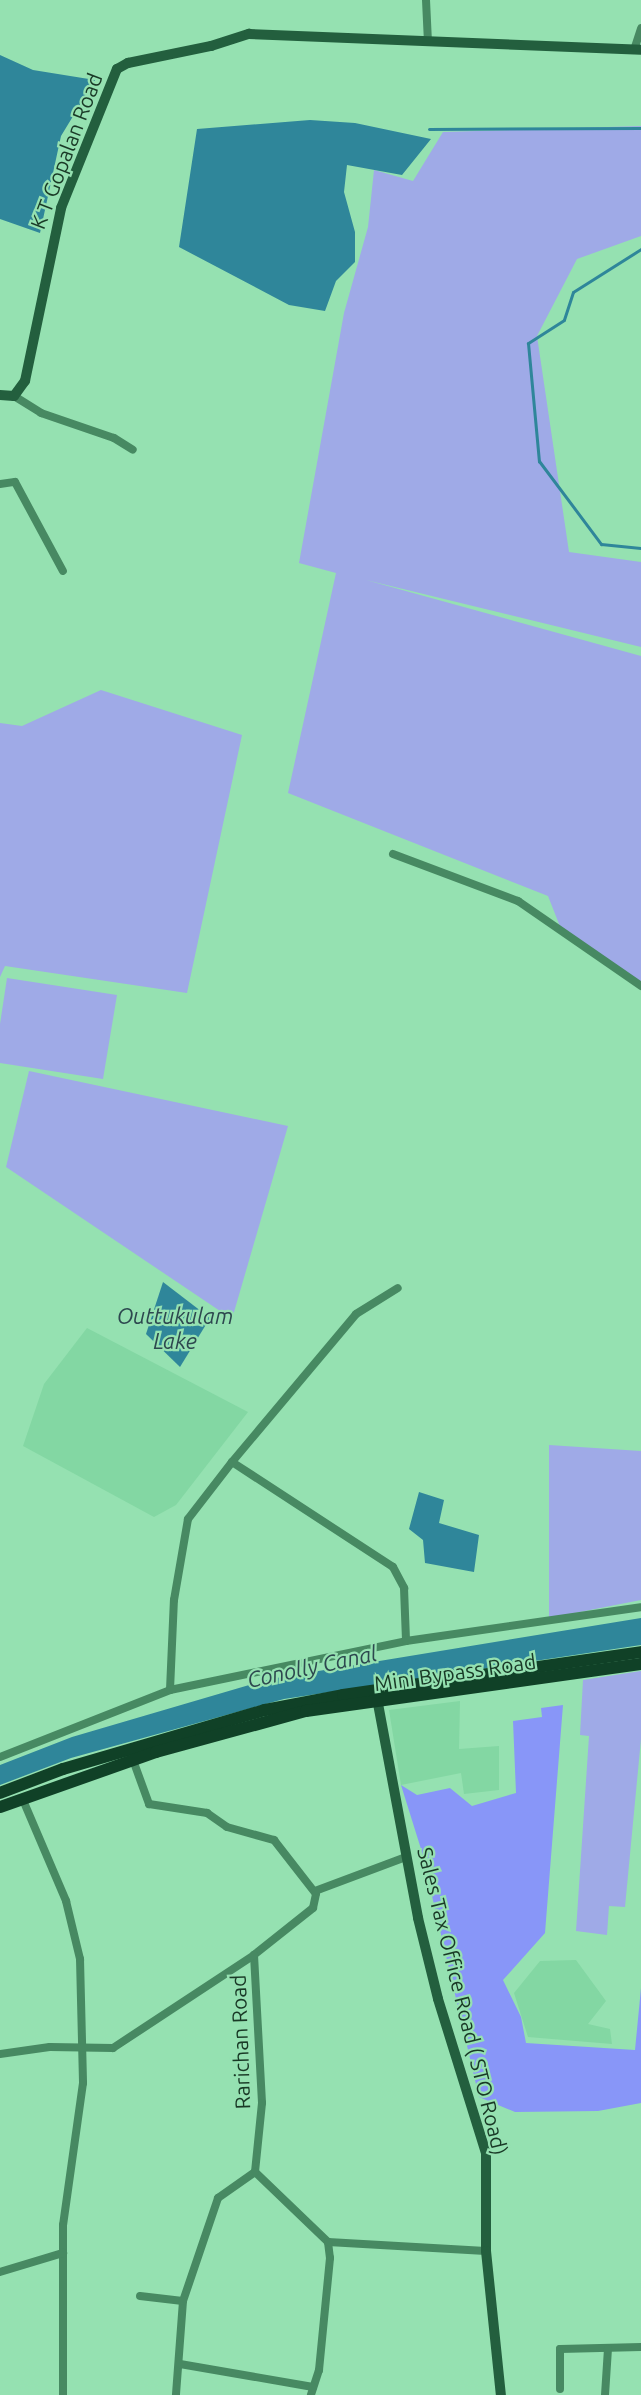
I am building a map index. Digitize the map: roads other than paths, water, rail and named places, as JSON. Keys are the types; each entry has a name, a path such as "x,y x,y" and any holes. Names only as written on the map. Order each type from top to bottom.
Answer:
{"main road":[{"name":"Mini Bypass Road","path":"0,1807 231,1728 377,1696 641,1652"},
{"name":"Mini Bypass Road","path":"0,1793 63,1769 265,1710 641,1664"}],"street":[{"path":"426,0 428,42"},
{"path":"638,50 641,28"},
{"name":"K T Gopalan Road","path":"14,396 25,381 61,208 117,69 128,63 211,46 249,34 638,50"},
{"path":"0,395 14,396 41,413 114,438 133,450"},
{"path":"0,484 15,482 63,571"},
{"path":"393,854 518,901 641,986"},
{"path":"170,1690 174,1600 188,1519 232,1462 356,1314 398,1288"},
{"path":"232,1462 393,1567 404,1588 406,1641"},
{"path":"0,1757 170,1690 406,1641 641,1607"},
{"name":"Sales Tax Office Road ( STO Road)","path":"377,1696 406,1857 438,1999 486,2153 486,2251 501,2395"},
{"path":"133,1760 149,1804 207,1813 227,1827 274,1840 315,1891 406,1857"},
{"path":"23,1800 66,1901 80,1959 83,2083 63,2225 63,2395"},
{"name":"Rarichan Road","path":"255,2172 262,2103 254,1955 313,1908 315,1891"},
{"path":"0,2054 113,2048 254,1955"},
{"path":"176,2395 183,2301 218,2198 255,2172 328,2241 486,2251"},
{"path":"180,2364 312,2391 319,2370 330,2258 328,2241"},
{"path":"0,2272 63,2253"},
{"path":"140,2296 183,2301"},
{"path":"560,2389 560,2349 641,2347"},
{"path":"605,2395 608,2349"}],"water":[{"path":"0,55 33,70 95,80 61,136 40,233 0,219"},
{"path":"310,120 355,123 431,139 402,175 347,165 344,192 355,232 355,262 336,281 325,311 289,305 179,247 197,129"},
{"name":"Outtukulam Lake","path":"163,1282 210,1318 180,1367 146,1334"},
{"path":"419,1492 444,1500 439,1523 479,1535 474,1572 425,1563 423,1540 409,1529"},
{"path":"641,1618 641,1645 284,1699 71,1758 0,1785 0,1765 72,1737 270,1679"}],"waterway":[{"path":"429,129 641,128"},
{"path":"641,249 573,292 564,320 528,343 539,461 601,544 641,548"}],"water label":[{"name":"Conolly Canal","path":"312,1666"}]}
